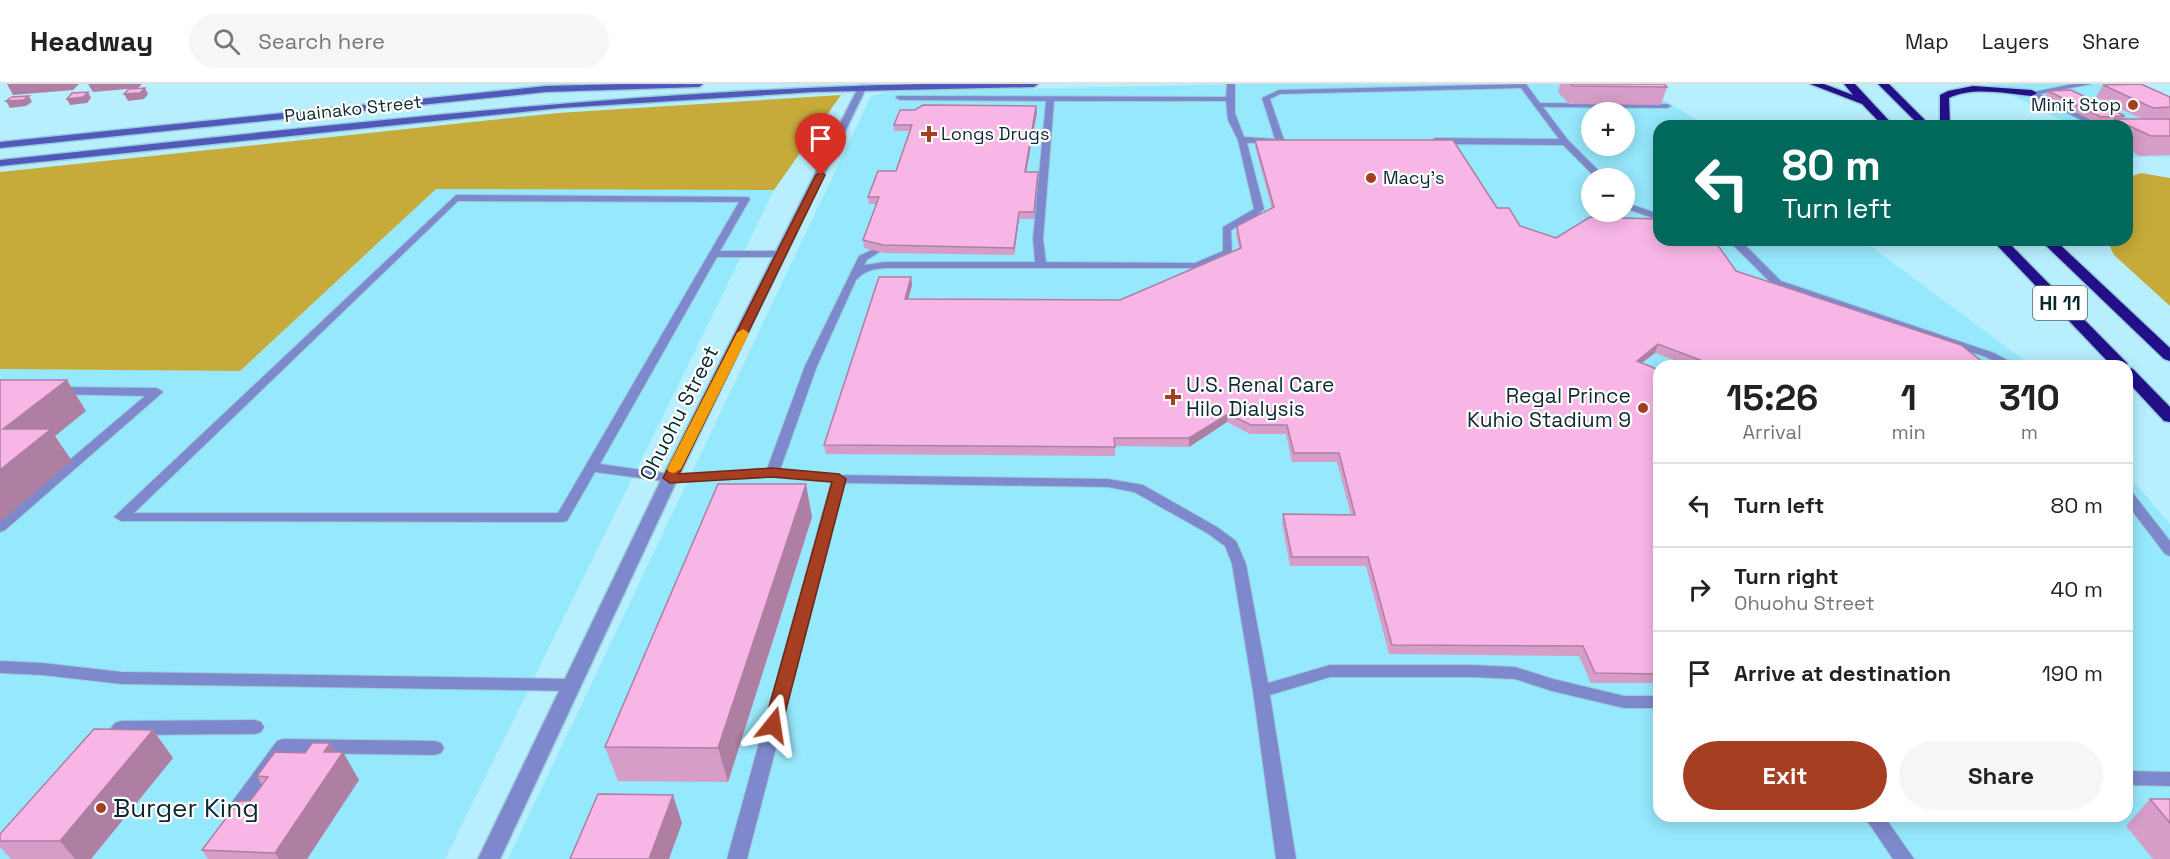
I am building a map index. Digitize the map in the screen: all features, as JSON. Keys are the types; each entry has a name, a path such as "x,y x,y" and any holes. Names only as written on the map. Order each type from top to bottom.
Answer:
{"highway":[{"path":"1815,84 1869,104"},
{"path":"1850,84 1884,120"},
{"path":"1883,84 1919,120"},
{"path":"1899,84 1915,116"},
{"path":"1945,120 1944,97 1949,92 1976,88 2032,93"},
{"name":"HI 11","path":"2005,246 2115,360"},
{"name":"HI 11","path":"2053,246 2170,356"},
{"path":"2133,378 2170,417"}],"street":[{"name":"Puainako Street","path":"0,145 546,89 699,84"},
{"name":"Puainako Street","path":"0,163 560,105 863,86 1034,84"},
{"name":"Ohuohu Street","path":"489,859 670,478 863,86"}],"lane":[{"path":"853,276 863,269 885,265 1185,267 1197,266 1224,256 1228,252 1226,229 1235,222 1256,213 1259,209 1242,140 1236,132 1228,99 1231,84"},
{"path":"2032,93 2087,84"},
{"path":"1280,140 1266,98 1279,92 1523,85 1565,142 1591,168"},
{"path":"2032,93 2087,120"},
{"path":"900,98 1228,99"},
{"path":"1041,266 1038,239 1050,99"},
{"path":"1539,105 1667,106"},
{"path":"1242,140 1292,140"},
{"path":"1422,141 1565,142"},
{"path":"456,198 745,199 591,467 562,518 121,517 456,198"},
{"path":"1635,209 1653,215"},
{"path":"1740,246 1777,283 2002,360"},
{"path":"772,472 811,366 853,276 863,258 876,251"},
{"path":"714,254 782,254"},
{"path":"0,528 158,392 45,391"},
{"path":"591,467 670,478 772,472 839,479 1108,483 1138,488 1212,530 1231,544 1239,564 1286,859"},
{"path":"737,859 839,479"},
{"path":"2133,503 2170,551"},
{"path":"0,667 122,678 572,685"},
{"path":"1261,691 1330,671 1471,671 1515,673 1552,686 1624,702 1653,702"},
{"path":"98,754 122,728 255,727"},
{"path":"223,831 283,747 435,748"},
{"path":"2133,778 2170,779"},
{"path":"1877,822 1904,859"}],"shaded area":[{"path":"1241,84 1638,84 1697,120 1653,120 1653,246 1870,246 2024,360 1653,360 1653,822 2133,822 2133,481 2170,524 2170,859 508,859 871,96 889,92"},
{"path":"1990,84 2125,84 2170,103 2170,157 2133,157 2133,120 2061,120"},
{"path":"841,95 774,190 436,189 240,371 0,369 0,172 558,113"},
{"path":"2141,173 2170,178 2170,306 2114,255 2110,246 2133,246 2133,176"},
{"path":"436,189 774,190 445,859 0,859 0,369 240,371"}],"building":[{"path":"1571,84 1664,84 1667,87 1573,86"},
{"path":"2141,84 2170,97 2170,107 2153,108 2103,85"},
{"path":"145,88 140,93 124,94 129,89"},
{"path":"2071,90 2125,116 2101,117 2048,91"},
{"path":"88,92 83,97 67,99 72,93"},
{"path":"29,96 23,100 6,101 12,97"},
{"path":"923,105 1036,106 1025,172 1038,172 1034,212 1019,212 1014,248 883,245 863,240 879,197 868,197 878,171 896,171 912,125 894,125 900,110 915,110"},
{"path":"2114,119 2170,119 2170,136 2151,136 2133,128 2133,120"},
{"path":"1255,140 1453,140 1497,208 1509,208 1520,226 1556,238 1582,222 1635,222 1635,218 1653,219 1653,246 1718,246 1736,271 1961,345 1980,360 1700,360 1658,344 1637,361 1653,368 1653,674 1595,673 1583,646 1392,645 1368,557 1292,557 1283,514 1355,515 1339,453 1294,453 1287,425 1251,425 1228,414 1189,438 1114,438 1115,447 824,445 879,277 911,277 905,299 1120,300 1241,248 1237,226 1274,207"},
{"path":"0,380 67,380 3,429 51,429 0,470"},
{"path":"718,484 806,484 718,748 605,747"},
{"path":"94,729 153,730 60,841 0,841 0,834"},
{"path":"312,743 330,743 324,752 343,752 275,853 202,850 239,801 250,801 268,777 257,776 275,752 305,753"},
{"path":"598,794 673,795 649,859 570,859"},
{"path":"2150,799 2170,799 2170,823"}],"slow traffic":[{"path":"674,469 743,333"}],"place":[{"name":"Minit Stop","path":"2133,105"},
{"name":"Longs Drugs","path":"929,134"},
{"name":"Macy's","path":"1371,178"},
{"name":"U.S. Renal Care Hilo Dialysis","path":"1173,397"},
{"name":"Regal Prince Kuhio Stadium 9","path":"1643,408"},
{"name":"Burger King","path":"101,808"}],"route":[{"path":"773,725 839,479 772,472 670,478 821,175"}]}
